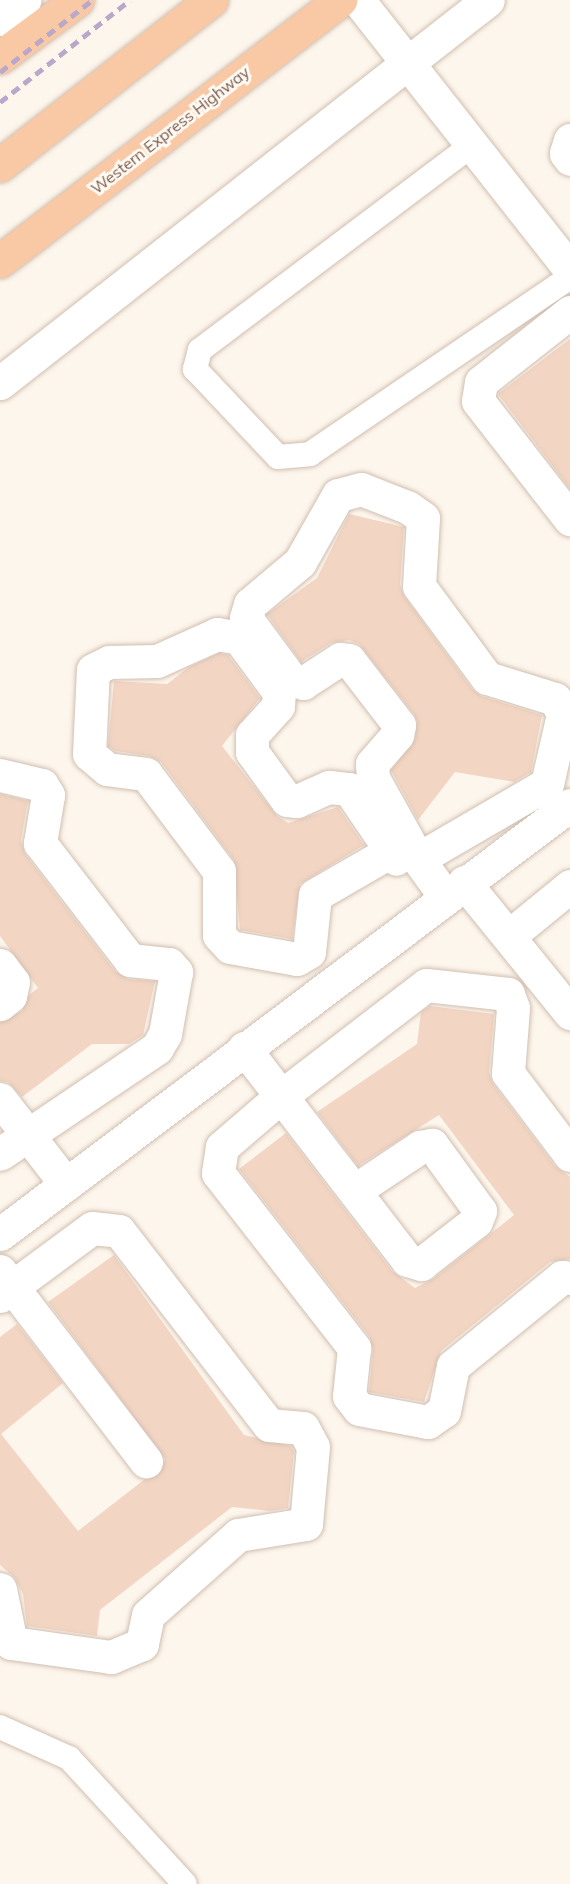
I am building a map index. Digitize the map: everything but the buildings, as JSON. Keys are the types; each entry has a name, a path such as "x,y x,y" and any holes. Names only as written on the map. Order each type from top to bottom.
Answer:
{"highway":[{"path":"0,57 77,0"},
{"path":"0,165 211,0"},
{"name":"Western Express Highway","path":"0,261 340,0"}],"street":[{"path":"0,19 24,0"},
{"path":"358,0 406,64 570,269"},
{"path":"0,382 488,0"},
{"path":"570,140 566,153 570,159"},
{"path":"566,321 481,382 478,401 570,519"},
{"path":"405,855 373,778 372,764 397,735 399,725 350,660 340,659 303,683 291,679 246,618 250,604 300,562 338,495 361,489 407,507 423,518 419,586 487,678 555,699 563,714 547,784 405,855 315,895 309,952 297,959 230,947 219,935 219,871 146,774 107,769 89,754 93,670 110,662 157,661 217,634 239,638 279,692 278,706 252,735 252,753 287,800 297,801 329,787 349,789 405,855 446,895 509,936 570,1013"},
{"path":"0,775 42,784 48,795 40,843 129,960 169,964 176,972 165,1034 157,1048 0,1154"},
{"path":"0,1234 446,895 570,805"},
{"path":"509,936 570,886"},
{"path":"0,965 14,982 10,996 0,1004"},
{"path":"570,1155 508,1073 513,1008 508,994 426,985 280,1097 222,1147 218,1173 354,1347 349,1396 359,1408 428,1422 444,1411 453,1366 562,1277 570,1278"},
{"path":"244,1048 354,1191"},
{"path":"0,1099 66,1184"},
{"path":"0,1589 10,1643 111,1657 142,1644 148,1615 238,1535 306,1524 314,1447 303,1428 269,1425 119,1231 92,1227 4,1284 146,1461"}],"lane":[{"path":"472,145 200,350 195,369 278,457 310,453 570,277"},
{"path":"0,1727 69,1758 185,1884"}],"railway":[{"path":"0,72 92,0"},
{"path":"0,102 130,0"}]}
